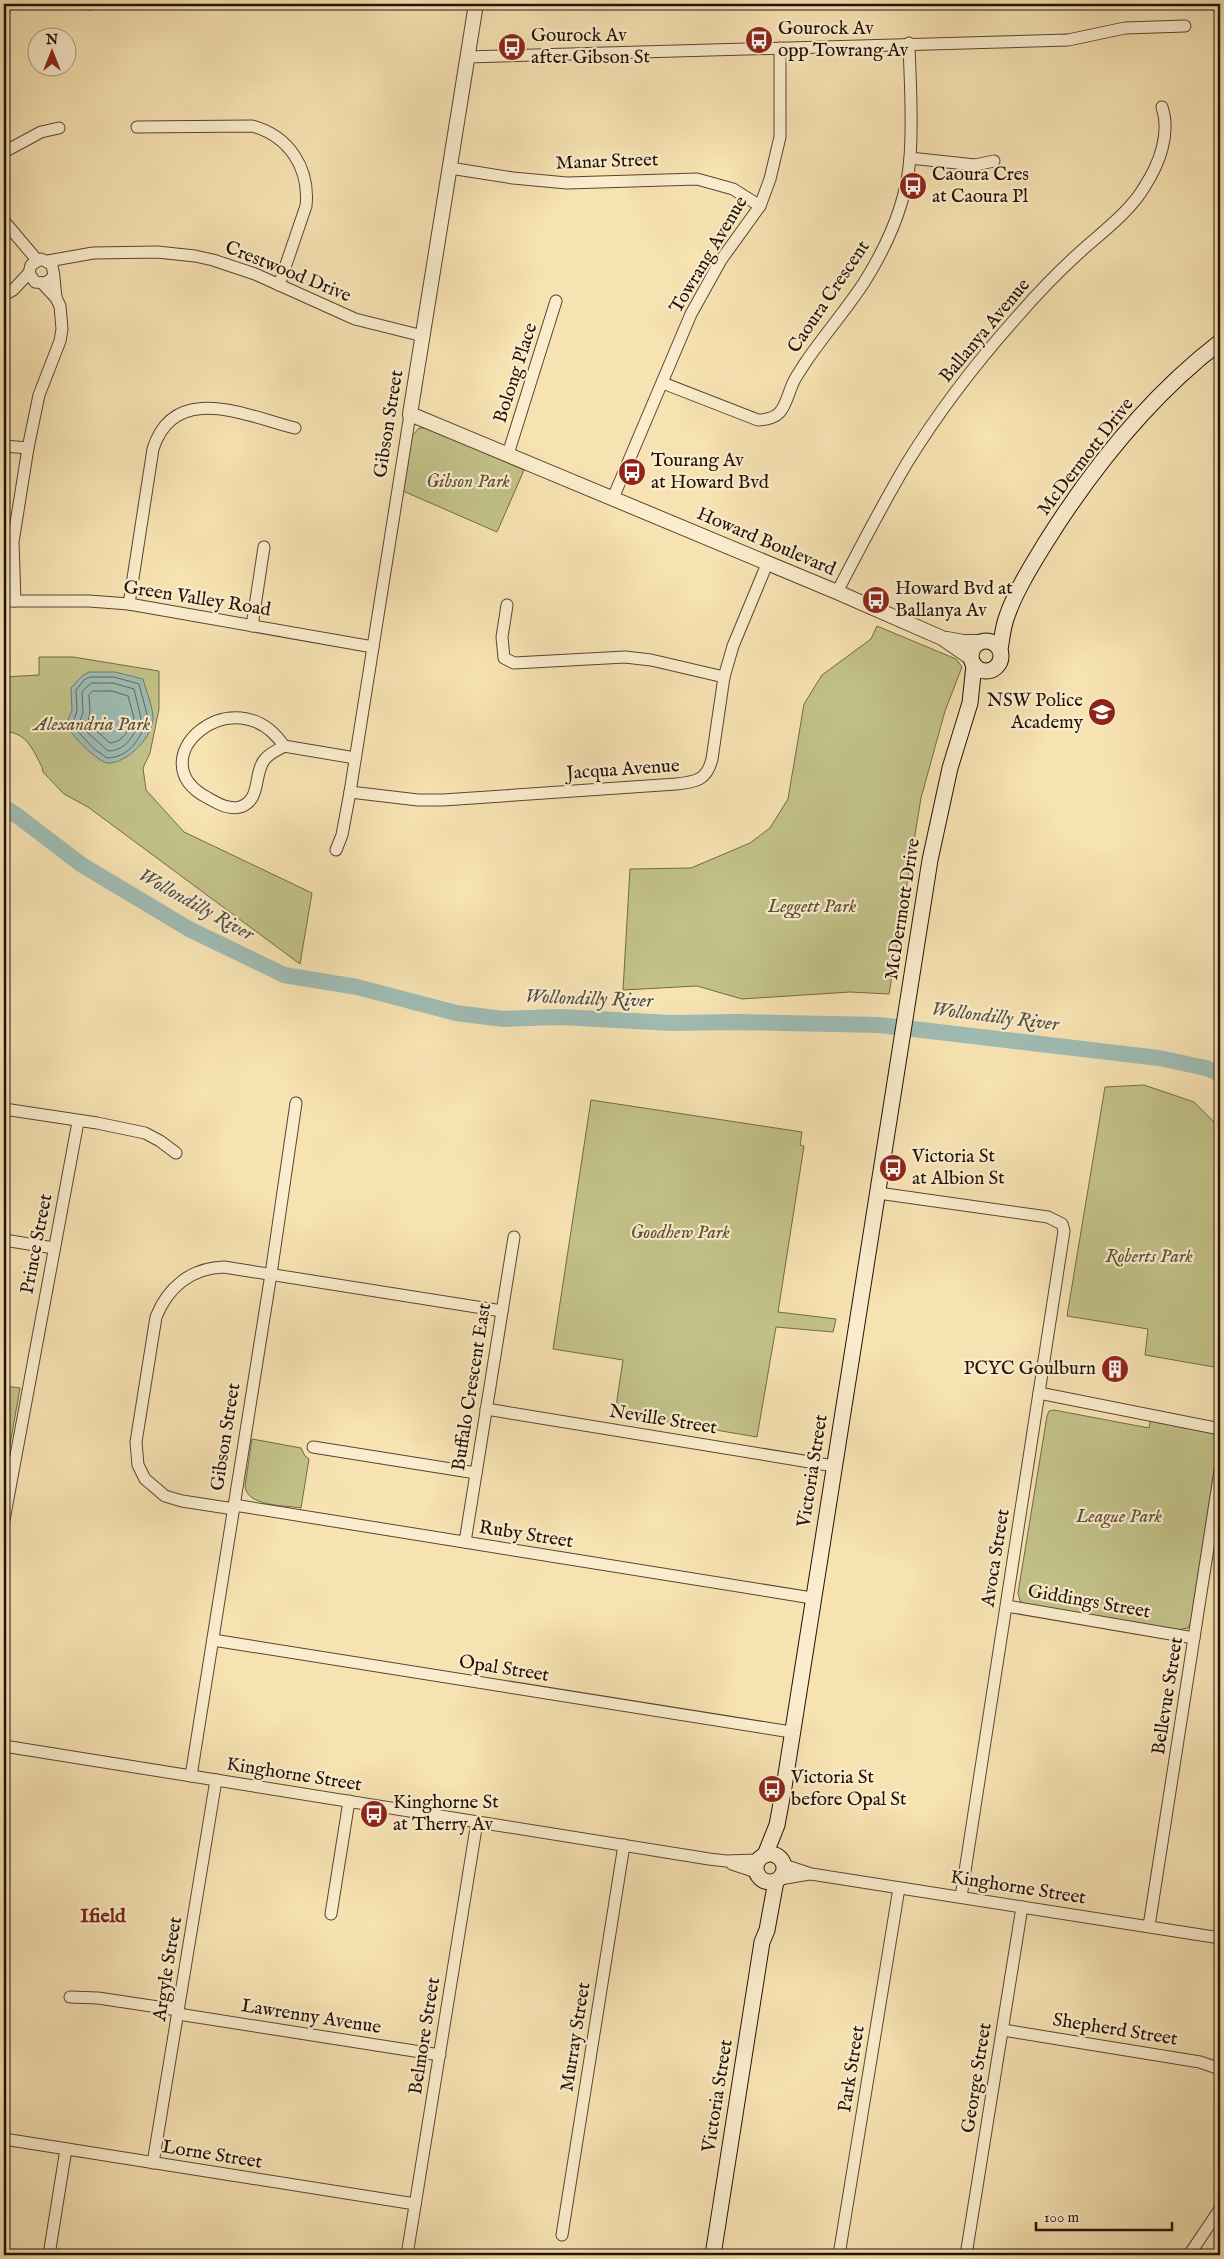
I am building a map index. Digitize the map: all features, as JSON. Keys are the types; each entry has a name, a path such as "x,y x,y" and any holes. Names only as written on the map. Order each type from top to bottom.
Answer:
{"main road":[{"name":"McDermott Drive","path":"1000,649 1007,615 1029,570 1055,528 1107,456 1135,423 1168,388 1220,342"},
{"name":"McDermott Drive","path":"982,641 1007,615"},
{"path":"982,641 994,642 1002,654 999,664 992,670 984,671 972,662 972,648 982,641"},
{"name":"McDermott Drive","path":"888,1124 930,860 950,768 970,703 972,662"},
{"name":"McDermott Drive","path":"970,703 992,670"},
{"name":"Victoria Street","path":"713,2255 762,1942 759,1929 762,1892 770,1868 888,1124"}],"street":[{"name":"Gibson Street","path":"336,850 342,835 350,792 476,4"},
{"path":"467,57 1068,40 1125,28 1184,26"},
{"name":"Caoura Crescent","path":"662,383 758,420 767,420 776,416 783,408 794,382 805,363 864,283 878,260 899,209 910,158 909,43"},
{"name":"Towrang Avenue","path":"613,498 691,314 721,260 760,206 777,158 780,137 780,48"},
{"name":"Ballanya Avenue","path":"837,592 908,462 974,369 1037,294 1128,207 1145,188 1157,164 1163,143 1165,125 1162,108"},
{"path":"137,127 252,126 266,130 287,145 296,156 302,169 307,196 306,206 279,285"},
{"path":"4,152 42,132 59,128"},
{"path":"910,158 975,165 994,161"},
{"name":"Manar Street","path":"450,168 513,178 567,183 697,179 733,189 760,206"},
{"name":"Green Valley Road","path":"4,221 23,244 41,272 56,298 62,316 60,341 39,395 28,448 13,542 9,601 89,601 129,604 373,647"},
{"name":"Crestwood Drive","path":"8,292 41,272 61,265 78,255 177,253 220,262 279,285 355,319 423,336"},
{"name":"Bolong Place","path":"508,454 556,301"},
{"path":"129,604 152,449 156,436 166,423 179,413 196,408 212,407 295,428"},
{"name":"Howard Boulevard","path":"410,414 837,592 942,638 963,642 982,641"},
{"path":"4,446 28,448"},
{"path":"252,626 264,547"},
{"name":"Jacqua Avenue","path":"350,792 418,800 443,800 690,783 702,778 709,770 724,677 733,646 767,564"},
{"path":"507,605 502,648 504,658 514,663 625,658 651,660 724,677"},
{"name":"Howard Boulevard","path":"942,638 972,662"},
{"path":"284,746 265,759 258,774 252,798 240,807 225,807 199,794 192,788 183,773 182,756 192,738 210,724 234,718 257,722 270,728 284,746 355,758"},
{"name":"Gibson Street","path":"190,1776 271,1274 296,1103"},
{"path":"4,1109 78,1122 97,1123 145,1133 160,1140 176,1153"},
{"name":"Prince Street","path":"4,1520 78,1122"},
{"name":"Avoca Street","path":"878,1193 1048,1217 1062,1224 1064,1232 961,1897"},
{"name":"Buffalo Crescent East","path":"465,1542 514,1237"},
{"path":"4,1240 54,1248"},
{"name":"Ruby Street","path":"502,1311 224,1267 206,1269 181,1281 169,1293 156,1317 135,1449 138,1465 145,1479 158,1491 173,1499 465,1542 812,1598"},
{"path":"1039,1393 1220,1429"},
{"name":"Neville Street","path":"486,1409 834,1466"},
{"path":"313,1447 476,1473"},
{"name":"Bellevue Street","path":"1149,1926 1220,1472"},
{"name":"Giddings Street","path":"1007,1606 1194,1638"},
{"name":"Opal Street","path":"213,1640 791,1732"},
{"name":"Kinghorne Street","path":"4,1746 1220,1938"},
{"name":"Argyle Street","path":"153,2163 216,1780"},
{"path":"331,1914 348,1801"},
{"name":"Belmore Street","path":"407,2255 477,1822"},
{"name":"Murray Street","path":"562,2235 624,1845"},
{"name":"Park Street","path":"839,2255 898,1888"},
{"name":"George Street","path":"966,2255 1022,1907"},
{"name":"Lawrenny Avenue","path":"70,1997 98,1998 440,2056"},
{"name":"Shepherd Street","path":"1002,2030 1200,2062 1220,2069"},
{"name":"Lorne Street","path":"4,2139 415,2204"},
{"path":"48,2255 66,2149"},
{"path":"1189,2255 1220,2209"}],"green space":[{"name":"Gibson Park","path":"419,428 427,428 524,470 497,532 403,491 412,436"},
{"name":"Leggett Park","path":"877,626 956,659 962,667 945,711 921,798 889,994 850,992 742,999 697,986 623,990 630,869 691,868 750,843 770,828 788,799 804,704 822,675 871,639"},
{"name":"Alexandria Park","path":"39,657 73,657 159,671 159,709 150,753 143,768 146,790 184,832 312,893 300,964 88,807 64,794 43,772 39,761 28,743 18,735 4,732 4,677 39,675"},
{"name":"Roberts Park","path":"1144,1085 1194,1102 1220,1128 1220,1368 1145,1355 1148,1329 1067,1316 1105,1087"},
{"name":"Goodhew Park","path":"591,1100 802,1132 800,1145 804,1146 778,1312 836,1319 833,1332 776,1327 757,1437 615,1413 623,1360 553,1349"},
{"path":"4,1386 20,1388 4,1479"},
{"name":"League Park","path":"1054,1410 1149,1428 1151,1418 1220,1433 1191,1622 1188,1628 1177,1630 1027,1606 1020,1601 1018,1593 1047,1416 1049,1411"},
{"path":"252,1439 301,1448 309,1459 301,1508 268,1504 252,1498 247,1493 245,1486"}],"water":[{"path":"89,672 115,672 143,679 150,702 153,716 152,724 145,739 131,754 115,762 108,763 97,758 78,740 66,724 72,710 71,688 82,676"}],"waterway":[{"name":"Wollondilly River","path":"4,807 82,865 189,929 284,975 357,987 456,1013 503,1019 560,1017 672,1023 736,1022 879,1025 1159,1058 1206,1068 1220,1074"}],"place":[{"name":"Gourock Av opp Towrang Av","path":"759,40"},
{"name":"Gourock Av after Gibson St","path":"512,47"},
{"name":"Caoura Cres at Caoura Pl","path":"913,186"},
{"name":"Tourang Av at Howard Bvd","path":"632,472"},
{"name":"Howard Bvd at Ballanya Av","path":"876,600"},
{"name":"NSW Police Academy","path":"1102,712"},
{"name":"Victoria St at Albion St","path":"893,1168"},
{"name":"PCYC Goulburn","path":"1115,1369"},
{"name":"Victoria St before Opal St","path":"772,1789"},
{"name":"Kinghorne St at Therry Av","path":"374,1814"}],"district":[{"name":"Ifield","path":"103,1916"}]}
